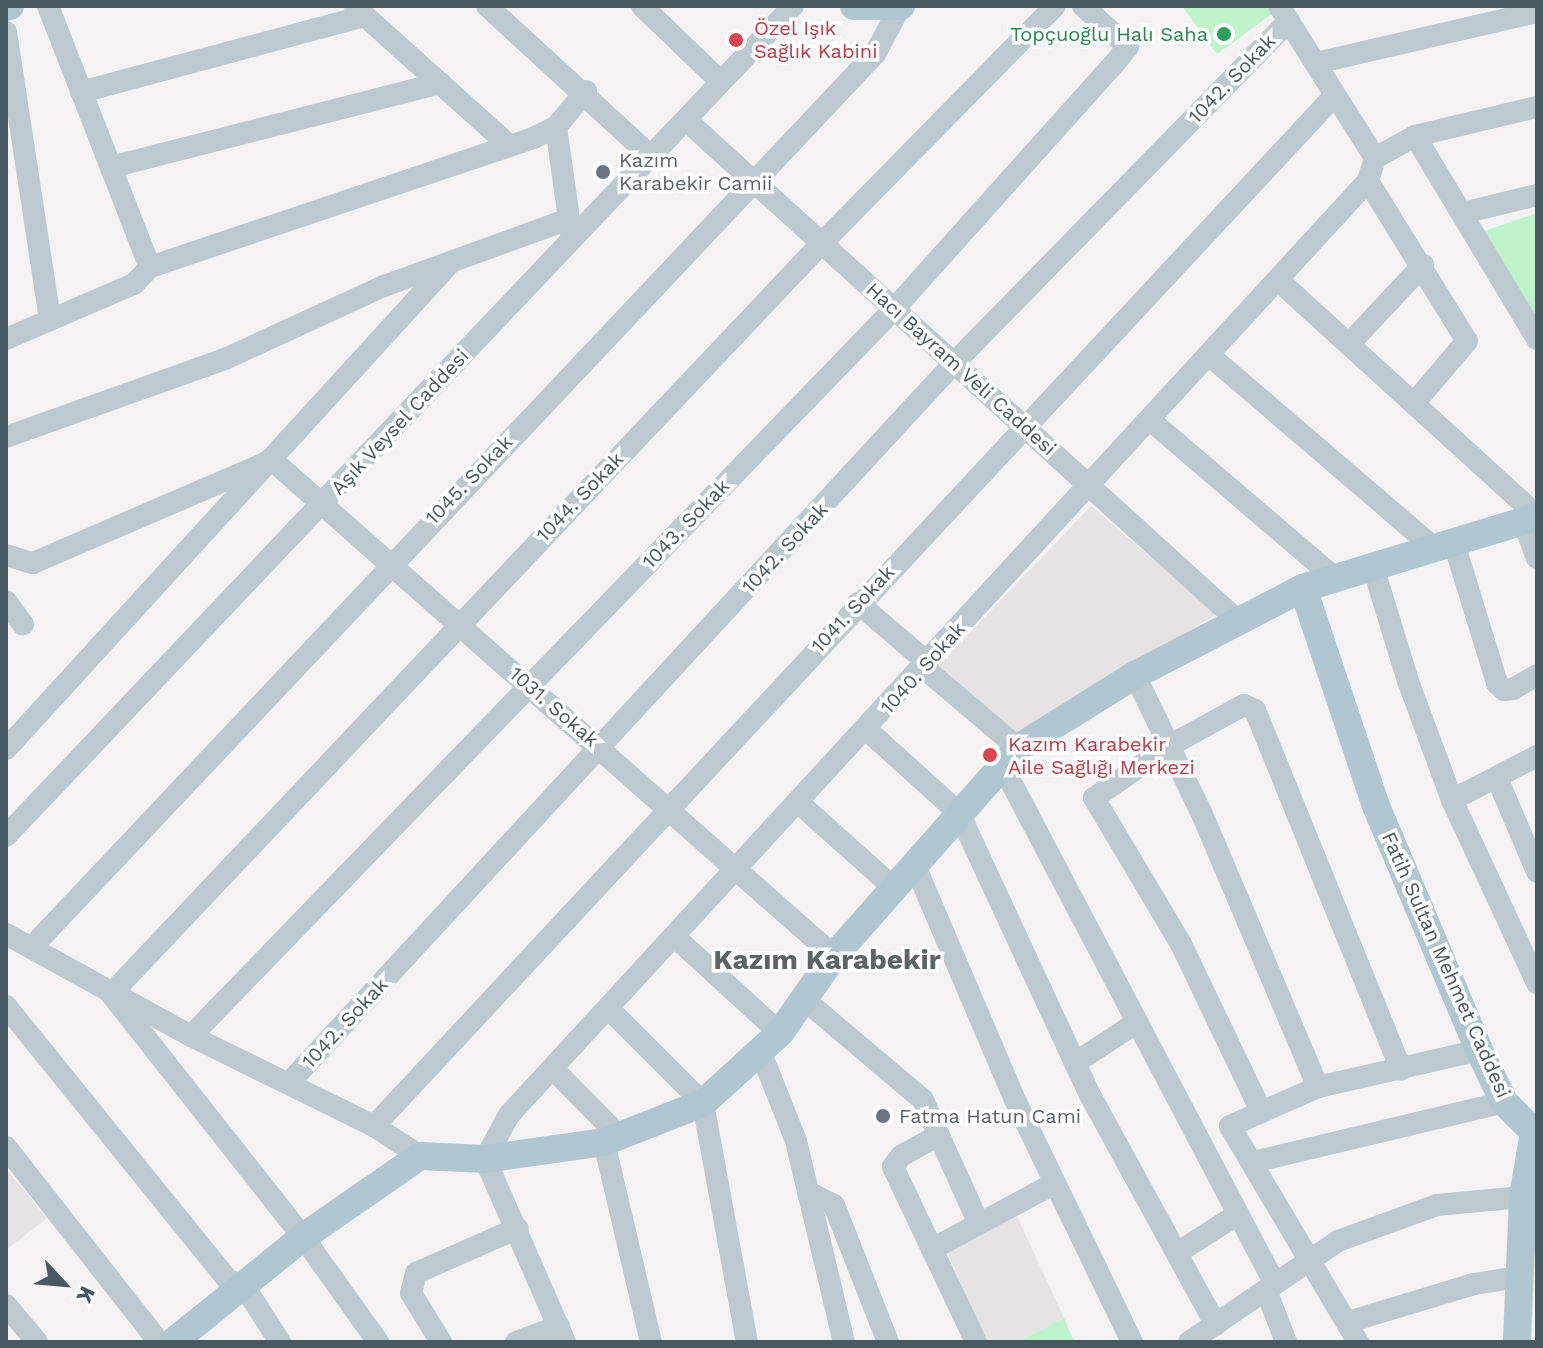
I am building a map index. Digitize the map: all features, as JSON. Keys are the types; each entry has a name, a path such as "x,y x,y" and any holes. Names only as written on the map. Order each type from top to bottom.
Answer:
{"main road":[{"path":"854,6 900,6"},
{"path":"173,1342 303,1237 420,1156 485,1159 613,1140 703,1103 770,1043 806,1001 834,956 916,868 959,813 1011,758 1135,675 1236,619 1303,588 1442,543 1530,520"},
{"name":"Fatih Sultan Mehmet Caddesi","path":"1303,588 1376,806 1479,1050 1504,1102 1536,1131 1523,1197 1517,1342"}],"street":[{"path":"48,6 150,267"},
{"path":"487,6 586,91 652,157"},
{"path":"642,6 720,81"},
{"name":"Aşık Veysel Caddesi","path":"6,836 323,503 570,229 652,157 793,6"},
{"name":"1045. Sokak","path":"31,948 391,562 875,54 900,6"},
{"name":"1044. Sokak","path":"111,994 822,243 1055,6"},
{"name":"1043. Sokak","path":"191,1036 894,309 1128,47 1083,6"},
{"path":"81,92 359,11 509,145"},
{"path":"1316,63 1537,12"},
{"path":"1284,13 1375,158"},
{"name":"1042. Sokak","path":"289,1083 954,363 1284,13"},
{"path":"6,32 50,320"},
{"path":"111,167 440,83"},
{"path":"6,339 134,284 150,267 556,127 586,91"},
{"name":"1041. Sokak","path":"374,1126 1023,425 1335,95"},
{"path":"1416,401 1467,341 1423,265 1368,181 1375,158 1415,136 1537,107"},
{"name":"Hacı Bayram Veli Caddesi","path":"686,120 1236,619"},
{"path":"6,437 225,359 302,321 451,262 570,229 556,127"},
{"path":"1415,136 1537,339"},
{"name":"1040. Sokak","path":"485,1159 509,1115 800,804 1368,181"},
{"path":"1463,213 1537,195"},
{"path":"6,749 451,262"},
{"path":"1350,343 1423,265"},
{"path":"1278,280 1416,401 1525,505 1537,558"},
{"path":"1209,355 1442,543 1497,683 1504,690 1513,689 1537,675"},
{"path":"1150,420 1335,578"},
{"path":"6,555 33,563 272,460"},
{"name":"1031. Sokak","path":"272,460 834,956"},
{"path":"1373,567 1408,681 1452,800 1537,983"},
{"path":"6,601 23,624"},
{"path":"858,603 926,665 1011,758 1136,1023 1238,1214 1270,1286 1286,1342"},
{"path":"1135,675 1318,1087"},
{"path":"1260,1109 1181,944 1094,798 1169,746 1244,705 1255,710 1401,1069"},
{"path":"867,730 959,813 1075,1063 1216,1325"},
{"path":"1452,800 1537,756"},
{"path":"1497,778 1535,863"},
{"path":"800,804 895,889"},
{"path":"916,868 1053,1184 1132,1342"},
{"path":"6,934 191,1036 374,1126 420,1156"},
{"path":"676,938 770,1043 844,1342"},
{"path":"111,994 303,1237 378,1342"},
{"path":"806,1001 923,1100 979,1224"},
{"path":"6,1006 228,1280 244,1286 280,1342"},
{"path":"609,1009 703,1103 747,1342"},
{"path":"1075,1063 1136,1023"},
{"path":"1479,1050 1318,1087 1260,1109 1230,1126 1353,1332 1474,1284 1519,1277"},
{"path":"553,1069 613,1140 651,1342"},
{"path":"1253,1162 1504,1102"},
{"path":"937,1136 901,1156 893,1167 976,1342"},
{"path":"6,1147 159,1342"},
{"path":"485,1159 518,1228 562,1334 516,1342"},
{"path":"932,1249 1053,1184"},
{"path":"808,1192 834,1205 888,1342"},
{"path":"1189,1342 1307,1257 1437,1205 1523,1197"},
{"path":"1177,1253 1238,1214"},
{"path":"441,1342 411,1293 416,1273 518,1228"},
{"path":"6,1305 37,1342"}],"shaded area":[{"path":"1091,506 1217,614 1019,735 938,666"},
{"path":"6,1169 47,1218 6,1250"},
{"path":"1015,1212 1064,1318 1017,1342 987,1342 946,1250"}],"green space":[{"name":"Topçuoğlu Halı Saha","path":"1182,6 1267,6 1273,13 1217,54"},
{"path":"1537,213 1537,320 1484,231"},
{"path":"1064,1318 1074,1342 1017,1342"}],"place":[{"name":"Topçuoğlu Halı Saha","path":"1224,34"},
{"name":"Özel Işık Sağlık Kabini","path":"736,40"},
{"name":"Kazım Karabekir Camii","path":"603,172"},
{"name":"Kazım Karabekir Aile Sağlığı Merkezi","path":"990,755"},
{"name":"Fatma Hatun Cami","path":"883,1116"}],"district":[{"name":"Kazım Karabekir","path":"827,960"}]}
